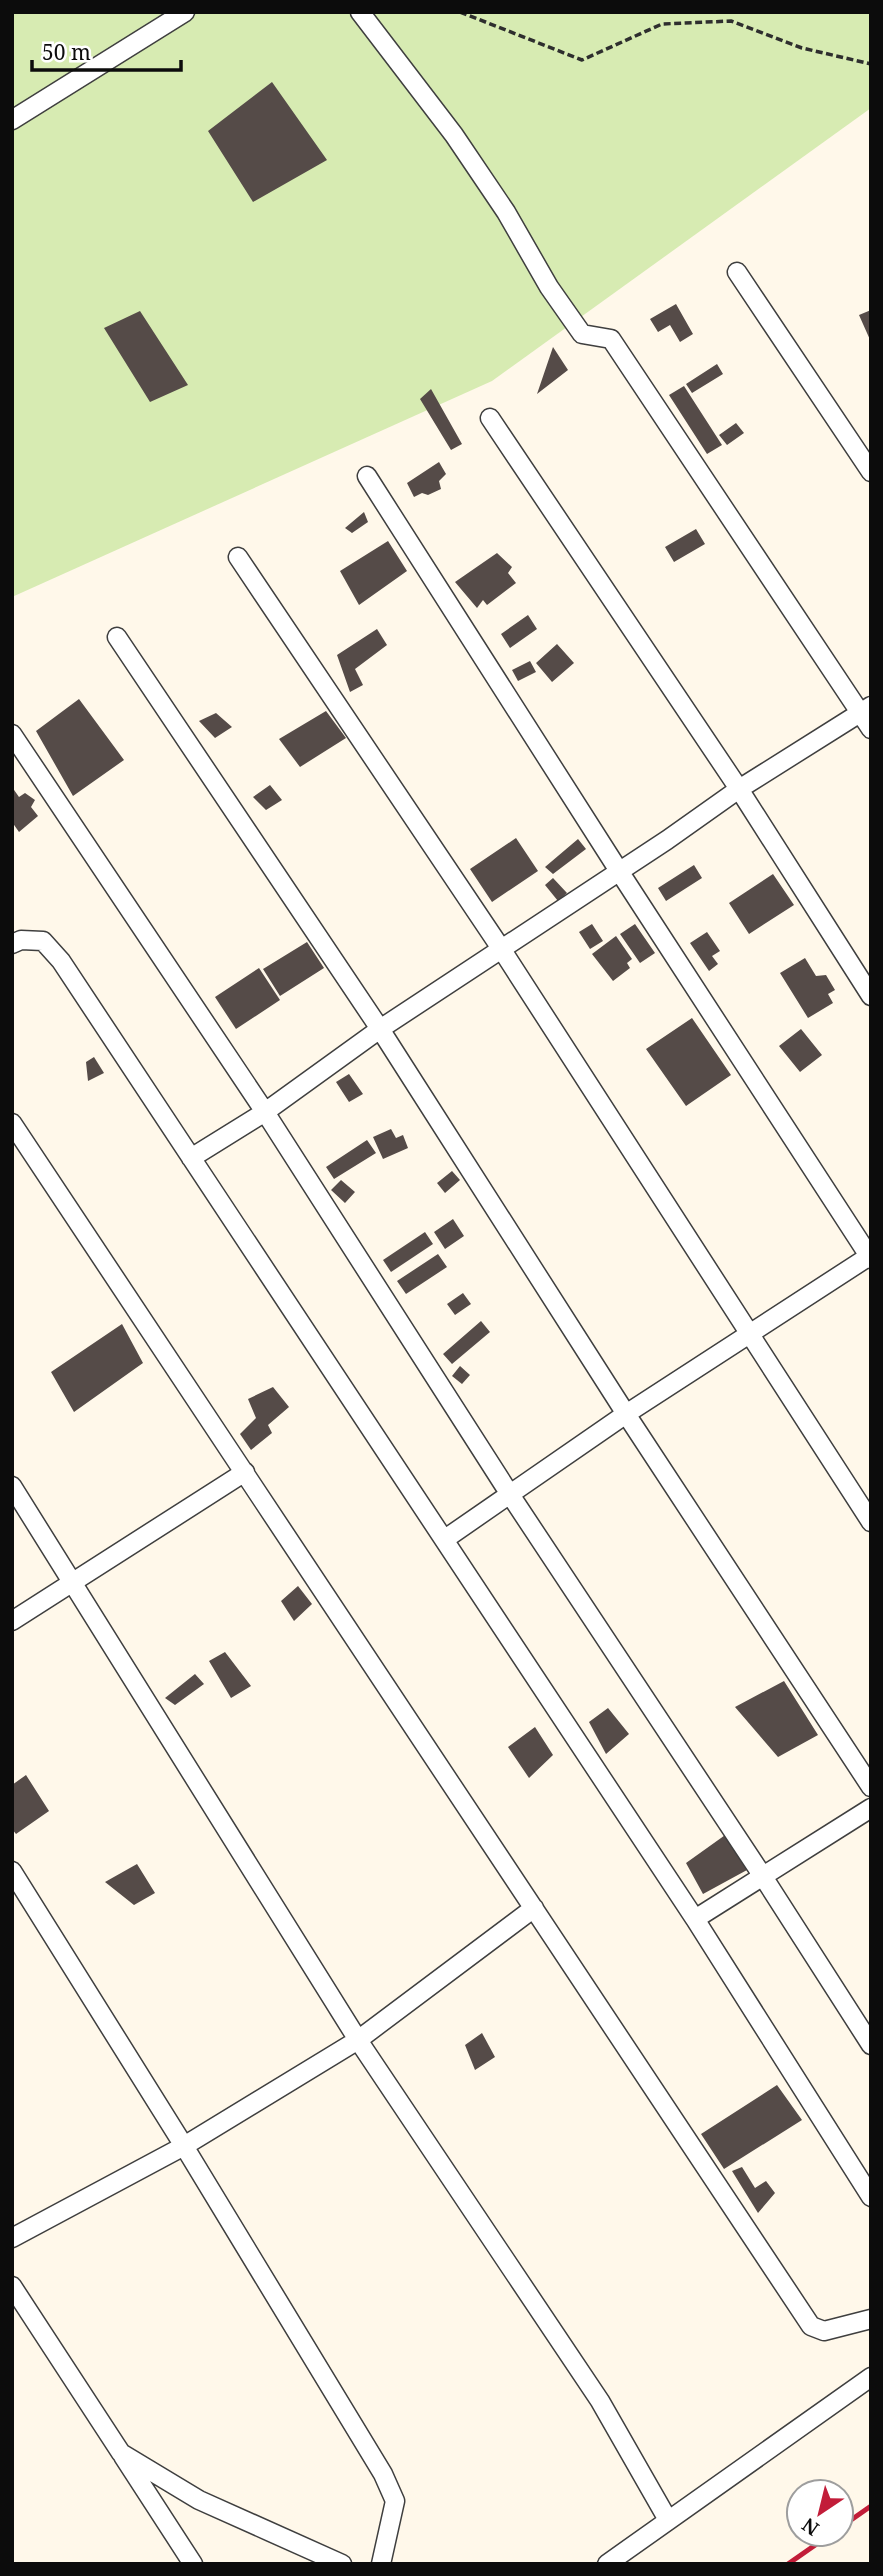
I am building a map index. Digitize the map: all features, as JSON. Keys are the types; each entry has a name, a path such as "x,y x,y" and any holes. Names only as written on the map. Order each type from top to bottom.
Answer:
{"street":[{"path":"12,120 185,12"},
{"path":"360,12 454,135 506,212 549,287 582,334 611,339 865,709 871,729"},
{"path":"737,272 871,472"},
{"path":"490,418 739,789 871,996"},
{"path":"367,476 619,872 870,1257 626,1414 445,1539"},
{"path":"238,557 502,950 871,1522"},
{"path":"117,637 380,1029 626,1414 871,1787"},
{"path":"191,1158 265,1112 380,1029 619,872 739,789 865,709"},
{"path":"12,734 265,1112 509,1493 871,2045"},
{"path":"12,944 21,940 43,941 61,961 695,1919 871,2197"},
{"path":"12,1124 811,2326 824,2331 871,2319"},
{"path":"12,1621 244,1472"},
{"path":"12,1486 358,2040 600,2401 668,2520"},
{"path":"695,1919 871,1808"},
{"path":"12,1871 184,2146 383,2473 395,2501 382,2564"},
{"path":"12,2238 184,2146 358,2040 534,1908"},
{"path":"12,2286 193,2564"},
{"path":"607,2564 871,2377"},
{"path":"121,2453 200,2500 342,2564"}],"path":[{"path":"460,12 582,60 662,24 732,21 802,48 871,64"}],"green space":[{"path":"12,12 871,12 871,108 492,381 12,597"}],"building":[{"path":"272,82 327,160 253,202 208,131"},
{"path":"676,304 693,334 680,342 670,325 658,332 650,319"},
{"path":"871,310 871,342 859,315"},
{"path":"140,311 188,385 150,402 104,328"},
{"path":"553,347 568,370 537,394"},
{"path":"717,364 723,374 692,393 686,384"},
{"path":"684,386 722,445 707,454 669,395"},
{"path":"431,389 462,444 451,450 420,399"},
{"path":"736,423 744,433 727,445 719,435"},
{"path":"439,462 446,474 439,481 441,489 414,497 407,483"},
{"path":"364,512 368,522 352,533 345,528"},
{"path":"696,529 705,544 674,562 665,547"},
{"path":"388,541 407,571 359,605 340,571"},
{"path":"497,553 512,567 508,573 516,583 487,605 483,600 477,608 455,582"},
{"path":"528,615 537,629 510,648 501,634"},
{"path":"377,629 387,645 355,669 363,685 350,692 337,655"},
{"path":"557,644 574,663 552,682 536,663"},
{"path":"530,661 536,672 518,681 512,670"},
{"path":"79,699 124,760 73,796 36,731"},
{"path":"326,711 346,738 300,767 279,739"},
{"path":"216,713 232,727 215,738 199,721"},
{"path":"270,785 282,800 266,810 253,797"},
{"path":"12,787 19,797 25,793 35,800 31,807 38,816 19,832 12,822"},
{"path":"516,838 538,871 492,902 470,869"},
{"path":"578,839 586,849 553,874 545,867"},
{"path":"694,865 702,878 666,901 658,888"},
{"path":"773,874 794,905 749,934 729,903"},
{"path":"553,878 567,893 558,901 545,885"},
{"path":"592,924 603,941 590,949 579,932"},
{"path":"635,924 655,953 640,963 620,934"},
{"path":"707,932 720,951 712,956 718,964 709,971 690,943"},
{"path":"616,936 632,959 627,963 630,968 613,981 592,954"},
{"path":"307,942 324,968 280,996 263,969"},
{"path":"805,958 816,976 826,975 835,990 828,994 833,1003 808,1018 780,973"},
{"path":"259,968 280,1000 236,1029 215,997"},
{"path":"692,1018 731,1075 686,1106 646,1049"},
{"path":"801,1029 822,1055 800,1072 779,1046"},
{"path":"94,1057 104,1073 88,1081 86,1062"},
{"path":"349,1074 363,1094 349,1102 336,1082"},
{"path":"391,1129 396,1138 403,1135 408,1148 383,1159 373,1137"},
{"path":"367,1140 376,1153 334,1179 326,1167"},
{"path":"452,1171 460,1180 445,1193 437,1183"},
{"path":"341,1180 355,1192 345,1203 331,1190"},
{"path":"453,1219 464,1236 445,1249 434,1232"},
{"path":"425,1232 433,1244 391,1272 383,1260"},
{"path":"438,1254 447,1267 406,1294 397,1281"},
{"path":"463,1293 471,1304 455,1315 447,1304"},
{"path":"481,1321 490,1332 452,1364 443,1354"},
{"path":"122,1324 143,1363 74,1412 51,1372"},
{"path":"460,1366 470,1375 462,1384 452,1376"},
{"path":"273,1387 289,1407 268,1425 272,1433 251,1450 240,1434 256,1418 248,1399"},
{"path":"298,1586 312,1604 294,1621 281,1601"},
{"path":"225,1652 251,1686 231,1698 209,1661"},
{"path":"195,1674 204,1684 175,1705 165,1698"},
{"path":"784,1681 818,1735 778,1757 735,1707"},
{"path":"608,1708 629,1734 606,1754 589,1722"},
{"path":"535,1727 553,1755 529,1778 508,1747"},
{"path":"26,1775 49,1811 16,1834 12,1829 12,1785"},
{"path":"728,1833 747,1870 703,1894 686,1863"},
{"path":"137,1864 155,1893 134,1905 105,1882"},
{"path":"482,2033 495,2057 475,2070 465,2045"},
{"path":"777,2085 802,2120 724,2169 701,2134"},
{"path":"742,2167 755,2188 766,2181 775,2193 758,2213 732,2171"}],"railway":[{"path":"855,2517 871,2506"},
{"path":"788,2564 811,2548"}]}
